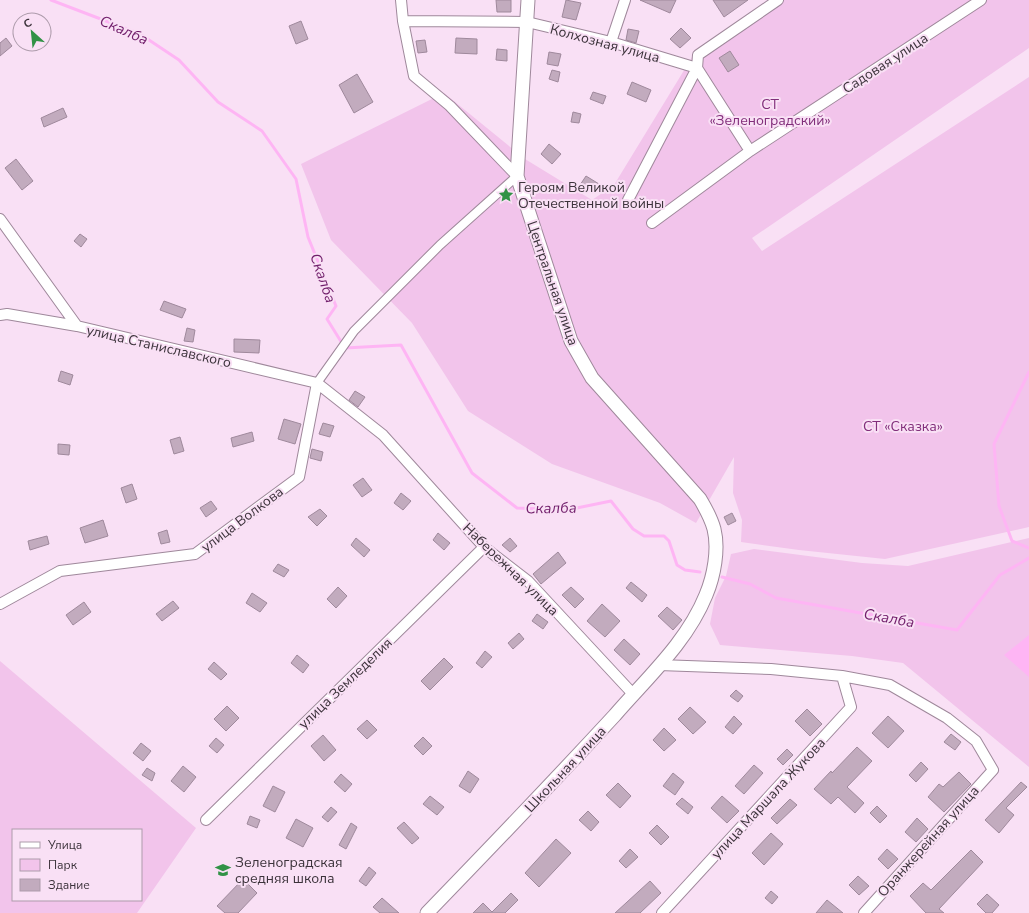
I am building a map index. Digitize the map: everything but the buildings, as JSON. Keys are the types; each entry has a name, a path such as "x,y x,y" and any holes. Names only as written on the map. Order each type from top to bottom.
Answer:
{"street":[{"path":"317,383 354,332 440,245 517,176 450,106 414,76 403,21 401,0"},
{"name":"Центральная улица","path":"528,0 517,176 571,341 592,378 700,499 711,519 715,531 716,553 708,587 695,618"},
{"path":"611,42 625,0"},
{"path":"628,200 697,68 698,55 778,0"},
{"name":"Садовая улица","path":"652,223 750,151 981,0"},
{"name":"Колхозная улица","path":"403,21 527,22 611,42 697,68"},
{"path":"697,68 750,151"},
{"path":"0,219 77,326"},
{"name":"улица Станиславского","path":"0,315 7,314 77,326 317,383"},
{"name":"Набережная улица","path":"317,383 383,435 484,547 528,581 633,694"},
{"name":"улица Волкова","path":"0,604 60,571 195,554 299,477 317,383"},
{"name":"улица Земледелия","path":"206,820 484,547"},
{"name":"Школьная улица","path":"427,913 548,788 683,638 695,618"},
{"path":"658,665 771,669 842,676"},
{"name":"Оранжерейная улица","path":"842,676 890,685 947,718 976,741 993,770 864,913"},
{"name":"улица Маршала Жукова","path":"662,913 851,707 842,676"}],"green space":[{"path":"770,0 1029,0 1029,48 752,238 762,251 1029,77 1029,527 885,559 741,542 742,520 733,493 734,457 696,523 660,503 552,464 468,411 412,323 331,240 301,164 444,93 525,159 592,200 614,185 697,49"},
{"path":"1029,538 1029,767 903,663 852,656 720,645 710,624 715,598 726,576 731,554 754,549 862,563 908,566"},
{"path":"0,661 196,828 137,913 0,913"}],"shaded area":[{"path":"1029,635 1029,677 1004,655"}],"waterway":[{"name":"Скалба","path":"51,0 140,34 179,60 218,102 262,131 296,179 308,237 336,306 327,319 345,348 401,345 472,473 517,508 567,510 611,501 633,529 644,536 664,536 669,541 677,565 685,570 700,572"},
{"path":"1029,372 994,444 999,506 1012,541 1029,548"},
{"name":"Скалба","path":"722,577 750,584 776,598 957,630 1000,575 1029,558"}],"place":[{"name":"Героям Великой Отечественной войны","path":"506,195"},
{"name":"Зеленоградская средняя школа","path":"223,870"}],"park label":[{"name":"СТ «Зеленоградский»","path":"770,112"},
{"name":"СТ «Сказка»","path":"903,426"}]}
